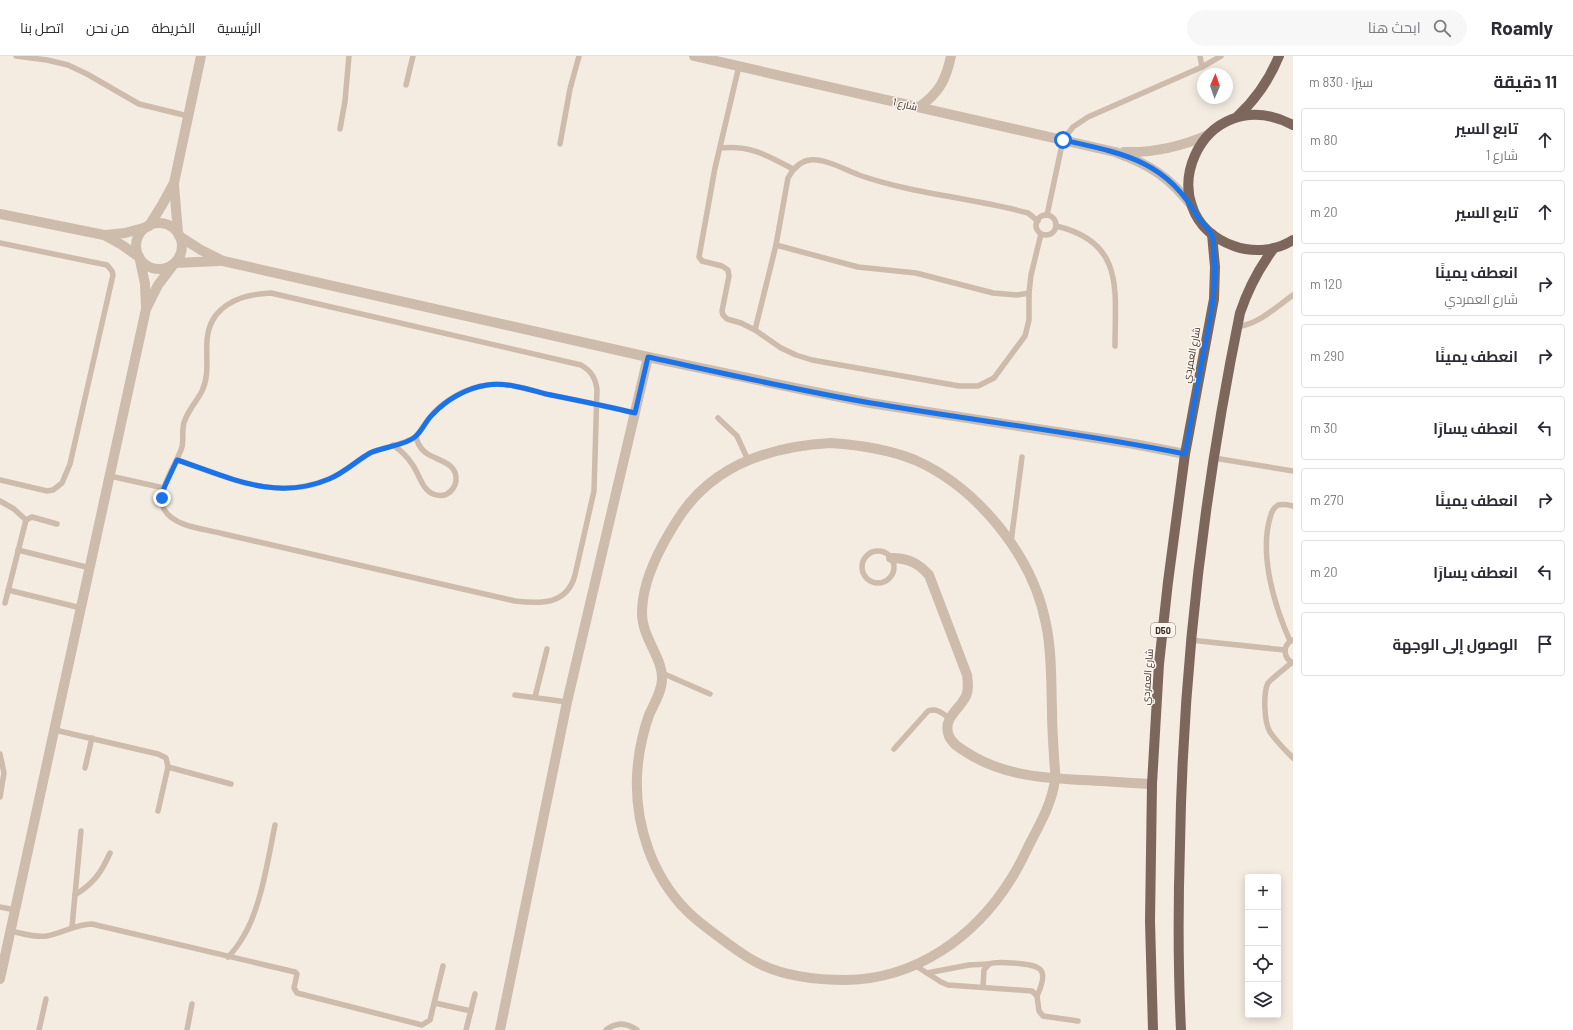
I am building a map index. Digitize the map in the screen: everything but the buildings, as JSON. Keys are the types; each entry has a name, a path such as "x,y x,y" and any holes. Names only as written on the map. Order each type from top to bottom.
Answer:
{"main road":[{"path":"1279,56 1263,89 1251,104 1237,117 1216,128 1208,135 1196,151 1190,169 1188,188 1193,207 1204,226 1212,234 1226,243 1241,249 1258,251 1274,248 1293,240"},
{"path":"1237,117 1267,115 1293,125"},
{"name":"شارع العمردي","path":"1153,1030 1150,921 1152,784 1160,657 1168,582 1185,454 1214,299 1215,267 1212,234"},
{"path":"1181,1030 1178,922 1181,774 1190,640 1200,549 1237,327 1244,299 1250,285 1257,272 1274,248"}],"street":[{"path":"146,309 145,284 136,246 137,240 142,231 148,227 174,183 201,56"},
{"name":"شارع 1","path":"694,56 727,60 739,66 1115,152 1138,160 1159,172 1178,188 1193,207"},
{"path":"919,107 930,99 939,89 946,77 951,56"},
{"name":"شارع 1","path":"1115,152 1139,153 1163,150 1186,144 1208,135"},
{"path":"0,979 146,309 158,285 179,258 182,247 179,235 174,183"},
{"path":"0,214 104,236 122,245 150,267 156,269 168,267 174,263 223,261 648,357 794,388 870,403 1127,442 1185,454"},
{"path":"104,236 125,233 161,224 173,229 201,250 223,261"},
{"path":"500,1030 567,702 648,357"},
{"path":"831,443 860,445 888,451 915,461 941,474 964,491 985,510 1011,543 1033,582 1041,602 1046,624 1049,646 1055,778 1046,811 1012,878 994,903 973,926 950,947 916,966 884,975 852,980 819,979 786,973 762,965 735,949 710,931 686,910 667,886 652,859 642,830 638,800 637,779 642,739 661,687 662,673 661,667 648,640 643,624 642,607 659,552 683,511 702,490 723,473 748,460 774,450 803,444 831,443"},
{"path":"891,558 902,558 913,561 922,567 929,575 968,676 967,695 962,704 949,718 947,724 949,737 956,745 973,757 1004,771 1055,778 1152,784"}],"lane":[{"path":"16,56 68,64 138,104 188,116"},
{"path":"340,129 346,101 349,56"},
{"path":"406,85 413,56"},
{"path":"560,144 570,90 579,56"},
{"path":"1200,56 1202,67"},
{"path":"1047,215 1063,140 1073,127 1088,117 1202,67 1221,56"},
{"path":"739,66 715,168 700,259 704,262 724,266 728,270 729,276 722,311 723,315 727,319 741,323 755,330 781,348 812,360 959,386 978,386 994,378 1025,336 1029,320 1029,293 1032,269 1041,234 1037,228 1038,221 1040,218 1047,215"},
{"path":"720,148 733,146 747,148 759,152 793,169"},
{"path":"755,330 776,245 788,178 793,169 801,163 810,160 820,160 888,184 1028,213 1038,221"},
{"path":"1041,234 1049,235 1056,226 1054,219 1047,215"},
{"path":"1056,226 1070,229 1083,235 1105,254 1110,265 1116,288 1115,346"},
{"path":"0,243 107,265 112,271 113,275 66,477 58,487 47,491 0,480"},
{"path":"776,245 858,267 916,273 993,293 1017,295 1029,293"},
{"path":"256,294 286,296 581,365 593,374 596,382 597,405 594,491 578,560 572,584 563,595 551,600 539,602 515,601 176,522 168,516 163,508 162,498 164,488 177,460 183,441 185,419 202,390 206,380 208,369 206,343 209,328 216,315 227,304 256,294"},
{"path":"1237,327 1246,326 1262,319 1293,295"},
{"path":"177,460 268,488 290,489 311,486 331,479 371,453 392,445 407,442 416,436 431,415 456,396 471,389 487,385 510,386 635,413"},
{"path":"718,418 737,436 748,460"},
{"path":"392,445 407,457 426,488 431,493 437,496 445,495 451,492 455,485 456,478 454,471 443,461 424,452 417,442 416,436"},
{"path":"1011,543 1022,457"},
{"path":"1214,458 1293,471"},
{"path":"110,476 164,488"},
{"path":"0,501 14,509 26,520"},
{"path":"1293,506 1280,505 1273,509 1268,524 1266,540 1272,584 1279,613 1291,641 1285,650 1285,655 1292,663 1277,676 1270,679 1264,696 1269,731 1293,758"},
{"path":"5,603 26,520 32,517 58,524"},
{"path":"18,550 90,568"},
{"path":"879,551 891,558 893,562 893,572 888,579 884,582 874,582 866,577 862,569 862,564 870,553 879,551"},
{"path":"8,590 81,608"},
{"path":"1190,640 1285,650"},
{"path":"535,698 547,649"},
{"path":"662,673 710,694"},
{"path":"515,695 567,702"},
{"path":"894,749 928,711 937,710 949,718"},
{"path":"55,730 162,755 168,762 168,767 158,811"},
{"path":"85,768 92,738"},
{"path":"0,754 4,773 0,797"},
{"path":"168,767 231,784"},
{"path":"228,957 243,937 254,914 267,865 275,825"},
{"path":"72,928 81,831"},
{"path":"75,895 86,889 102,871 110,853"},
{"path":"0,907 15,910"},
{"path":"10,931 38,937 52,935 79,925 92,924 295,972 297,974 294,988 298,993 419,1024 426,1024 430,1020 443,966"},
{"path":"927,973 969,965 997,962 1033,964 1043,972 1044,980 1038,996 1039,1011 1043,1016 1078,1021"},
{"path":"983,987 984,970 989,964"},
{"path":"916,966 948,985 1032,992 1038,996"},
{"path":"466,1030 475,994"},
{"path":"39,1030 46,999"},
{"path":"435,1003 471,1011"},
{"path":"187,1030 192,1004"},
{"path":"606,1030 618,1024 625,1024 636,1030"}],"route":[{"path":"162,498 164,488 177,460 268,488 290,489 311,486 331,479 349,468 359,459 371,453 392,445 407,442 419,433 431,415 456,396 471,389 487,385 498,384 510,386 635,413 648,357 870,403 1134,444 1185,454 1214,299 1215,267 1212,234 1204,226 1193,207 1178,188 1159,172 1138,160 1115,152 1063,140"}]}
